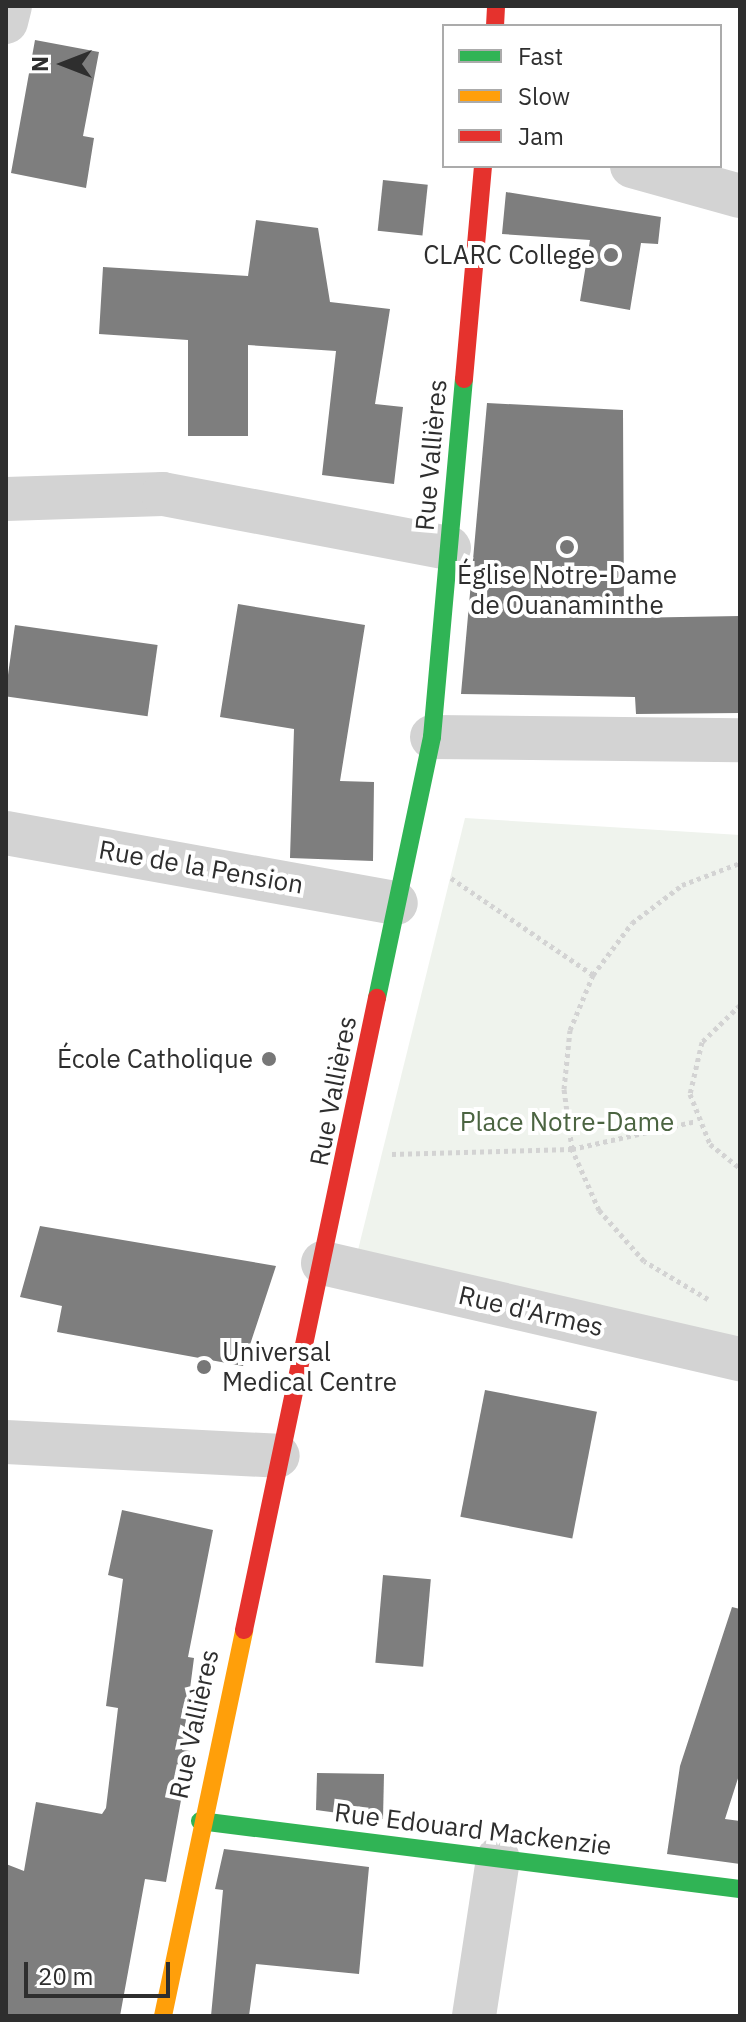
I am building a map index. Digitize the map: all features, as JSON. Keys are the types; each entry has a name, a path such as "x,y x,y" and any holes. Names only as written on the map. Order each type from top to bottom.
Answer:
{"street":[{"path":"6,22 10,6"},
{"name":"Rue Vallières","path":"163,2016 200,1821 278,1456 347,1156 432,737 483,168"},
{"path":"639,168 740,196"},
{"path":"6,499 163,494 449,548"},
{"path":"432,737 740,740"},
{"name":"Rue de la Pension","path":"6,833 396,903"},
{"name":"Rue d'Armes","path":"323,1263 740,1359"},
{"path":"6,1442 278,1456"},
{"name":"Rue Edouard Mackenzie","path":"200,1821 740,1889"},
{"path":"474,2016 498,1859"}],"path":[{"path":"408,849 593,975"},
{"path":"713,1301 644,1261 599,1210 572,1149 564,1089 569,1045 593,975 632,923 682,885 740,863"},
{"path":"740,1005 702,1042 692,1067 690,1094 696,1121 710,1144 740,1168"},
{"path":"347,1156 572,1149 696,1121"}],"green space":[{"name":"Place Notre-Dame","path":"465,818 740,835 740,1341 358,1250"}],"building":[{"path":"35,40 99,52 83,136 94,138 86,188 11,173"},
{"path":"383,180 428,185 422,235 378,231"},
{"path":"506,192 661,217 658,244 641,243 630,310 580,301 590,240 502,234"},
{"path":"256,220 318,228 330,302 390,309 375,404 403,407 394,484 322,475 336,351 248,345 248,436 188,436 188,340 99,334 103,267 248,276"},
{"path":"487,403 623,410 624,618 740,616 740,713 636,714 635,697 461,694"},
{"path":"238,604 365,625 340,781 374,782 373,861 290,858 294,729 220,717"},
{"path":"15,625 158,645 148,716 6,696"},
{"path":"40,1226 276,1266 243,1366 57,1332 62,1306 20,1297"},
{"path":"485,1390 597,1412 572,1538 460,1517"},
{"path":"122,1510 213,1530 188,1657 194,1658 182,1750 190,1751 166,1882 145,1879 120,2016 6,2016 6,1864 24,1871 36,1802 102,1814 106,1808 118,1708 106,1706 123,1579 108,1575"},
{"path":"383,1575 431,1579 423,1667 375,1663"},
{"path":"732,1607 740,1609 740,1772 725,1819 740,1821 740,1864 667,1854 680,1766"},
{"path":"317,1773 384,1774 383,1819 316,1810"},
{"path":"224,1849 369,1867 359,1974 256,1964 249,2016 211,2016 223,1890 215,1889"}],"traffic: fast":[{"path":"377,998 432,737 464,379"},
{"path":"200,1821 740,1889"}],"traffic: slow":[{"path":"163,2016 244,1630"}],"traffic: jam":[{"path":"495,24 496,6"},
{"path":"464,379 483,168"},
{"path":"244,1630 377,998"}],"place":[{"name":"CLARC College","path":"611,255"},
{"name":"Église Notre-Dame de Ouanaminthe","path":"567,547"},
{"name":"École Catholique","path":"269,1059"},
{"name":"Universal Medical Centre","path":"204,1367"}]}
